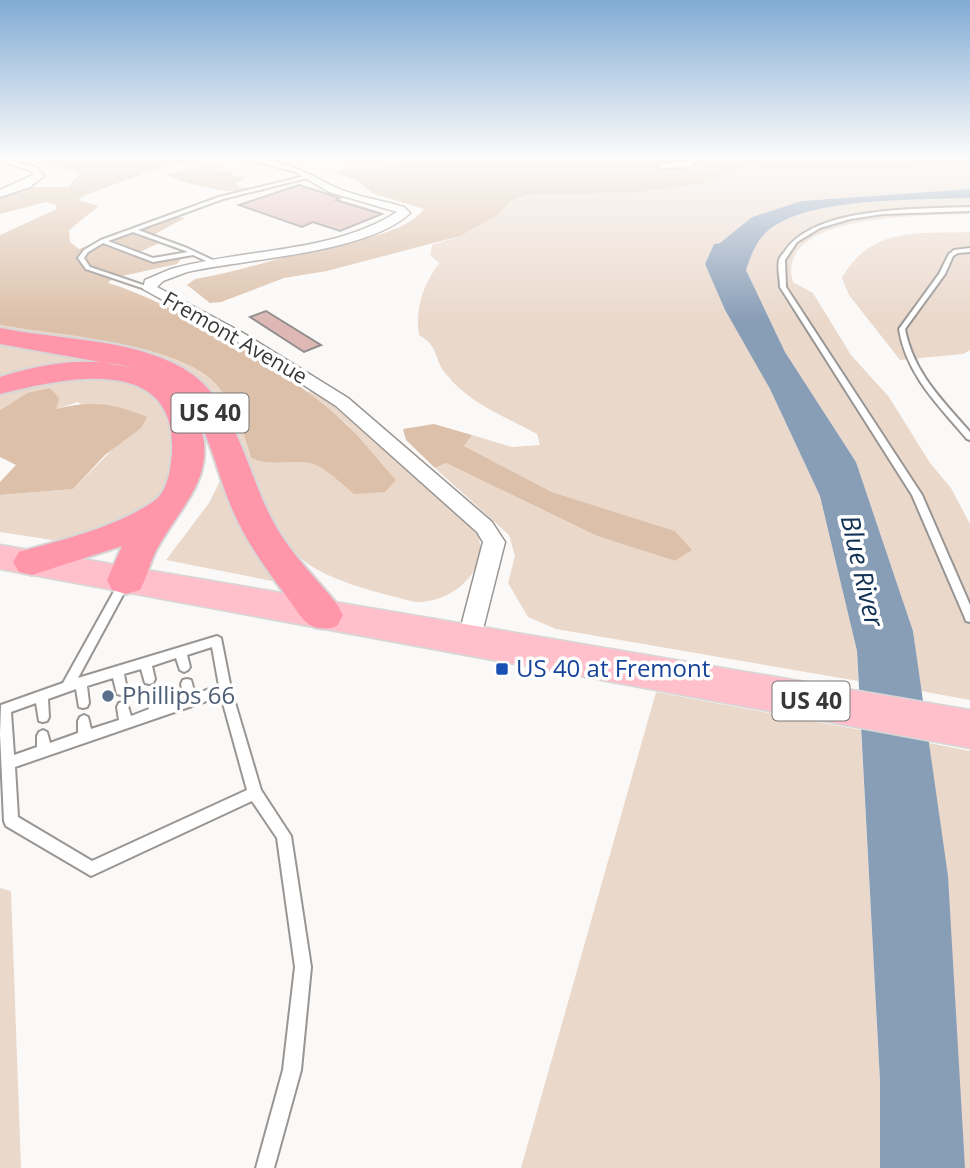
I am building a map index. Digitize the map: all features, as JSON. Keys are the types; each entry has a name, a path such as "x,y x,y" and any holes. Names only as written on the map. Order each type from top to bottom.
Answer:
{"highway":[{"name":"US 40","path":"0,336 126,356 174,374 193,388 207,407 259,530 323,615"},
{"path":"0,386 68,370 100,369 150,380 171,395 182,411 189,438 187,470 171,504 137,550 126,580"},
{"path":"126,580 155,554 188,515 222,443"},
{"path":"16,559 97,544 138,525 171,504"}],"main road":[{"name":"US 40","path":"16,559 970,729"}],"street":[{"name":"Fremont Avenue","path":"404,213 361,234 215,263 160,277 150,283 149,289 237,336 342,402 485,527 495,542 470,638"}],"lane":[{"path":"149,289 88,268 81,258 86,251 103,242 181,213"},
{"path":"894,213 830,223 795,240 784,251 778,272 783,287 917,495 970,618"},
{"path":"133,230 215,263"},
{"path":"103,242 153,260 194,253"},
{"path":"970,250 956,251 951,255 942,274 902,329 903,344 919,374 970,437"},
{"path":"74,685 126,580"},
{"path":"255,793 91,869 11,821 5,709 217,641 225,689 255,793 284,836 303,967 292,1070 265,1168"},
{"path":"181,652 184,667"},
{"path":"146,663 149,679"},
{"path":"118,671 121,690"},
{"path":"187,684 191,701"},
{"path":"74,685 83,703"},
{"path":"8,763 225,689"},
{"path":"42,695 43,717"},
{"path":"153,696 156,713"},
{"path":"123,707 126,723"},
{"path":"84,721 85,737"},
{"path":"43,736 44,751"}],"shaded area":[{"path":"49,213 91,213 69,230 70,242 79,249 147,224 185,218 155,234 162,238 161,242 136,254 140,258 181,259 177,264 113,278 108,283 166,306 199,323 297,384 346,424 396,480 385,492 354,494 332,475 310,463 268,462 251,458 236,416 223,393 206,376 182,362 121,344 0,325 0,235"},
{"path":"420,213 500,213 460,236 327,271 284,278 221,302 210,303 187,285 195,279 369,238 414,219"},
{"path":"487,213 766,213 752,217 720,243 714,244 705,264 725,310 770,389 820,496 857,651 858,681 556,629 528,617 508,583 515,556 509,535 435,468 446,463 597,536 675,561 691,550 675,531 552,492 464,446 472,435 512,447 540,445 537,434 488,408 455,384 442,369 430,344 419,335 418,315 422,297 439,263 430,255 432,245 460,236 497,215"},
{"path":"807,213 970,213 890,218 858,222 829,230 806,242 793,259 793,282 813,293 851,355 889,397 930,463 951,488 970,524 970,700 921,691 913,631 856,462 785,352 746,270 765,233 788,219"},
{"path":"970,232 970,350 963,354 900,360 849,295 842,278 854,261 867,249 882,241 914,234"},
{"path":"0,325 118,342 176,359 200,372 226,396 251,458 268,462 310,463 332,475 354,494 395,480 347,424 307,392 315,390 476,529 480,543 474,570 456,590 430,601 415,602 342,581 317,569 298,555 282,537 268,514 225,415 214,396 192,373 153,356 0,329"},
{"path":"0,340 99,356 157,377 0,381"},
{"path":"86,374 145,387 168,412 175,442 174,469 165,491 136,518 65,542 0,532 0,495 73,489 120,442 78,402 56,409 27,393 0,410 0,391"},
{"path":"50,388 59,398 56,409 80,404 102,404 147,417 141,428 105,455 73,489 0,495 0,482 16,465 0,457 0,410 27,393"},
{"path":"434,424 472,435 464,446 552,492 675,531 692,550 675,561 597,536 446,463 435,468 406,440 403,429"},
{"path":"223,475 239,525 259,553 287,584 166,560 209,503"},
{"path":"656,692 861,730 880,1081 880,1168 521,1168"},
{"path":"929,743 970,751 970,1168 965,1168"},
{"path":"0,888 11,891 21,1168 0,1168"}],"water":[{"name":"Blue River","path":"766,213 807,213 770,229 752,253 746,270 785,352 856,462 913,631 948,876 965,1168 880,1168 880,1081 857,651 820,496 770,389 725,310 705,264 714,244 720,243 752,217"}],"building":[{"path":"260,213 382,214 340,231 313,222 302,227"},
{"path":"266,311 321,345 304,352 250,317"}],"place":[{"name":"US 40 at Fremont","path":"502,669"},
{"name":"Phillips 66","path":"108,696"}]}
